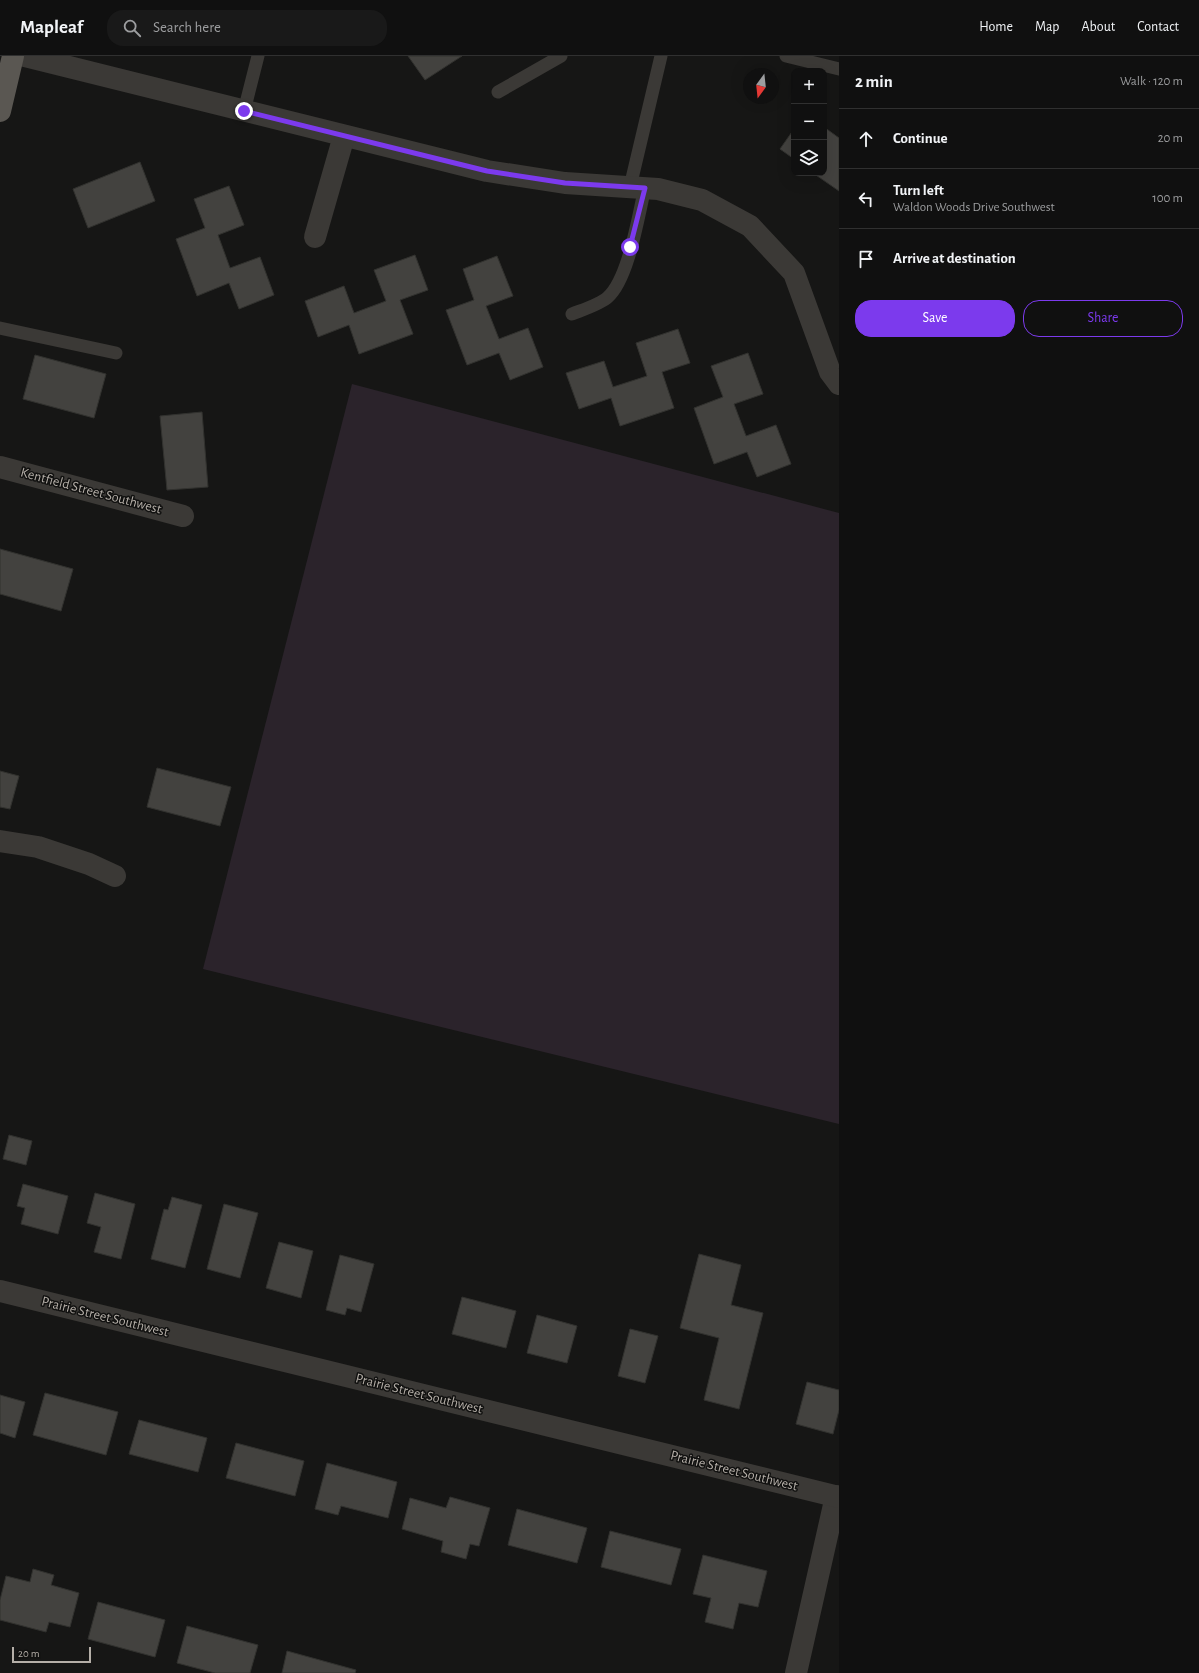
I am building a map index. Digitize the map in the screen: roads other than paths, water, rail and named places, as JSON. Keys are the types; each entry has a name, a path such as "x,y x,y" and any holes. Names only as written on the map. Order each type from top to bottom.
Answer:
{"main road":[{"path":"0,111 13,56"}],"street":[{"path":"25,56 487,171 565,183 658,189 702,200 750,226 794,273 830,372 839,384"},
{"path":"315,237 344,136"},
{"name":"Kentfield Street Southwest","path":"0,467 183,516"},
{"path":"0,841 38,847 89,864 116,876"},
{"name":"Prairie Street Southwest","path":"0,1291 838,1496"},
{"path":"796,1673 838,1496"}],"lane":[{"path":"244,111 258,56"},
{"path":"498,92 561,56"},
{"path":"572,314 608,298 616,288 622,274 630,247 637,187 661,56"},
{"path":"786,56 839,69"},
{"path":"0,328 116,353"}]}
